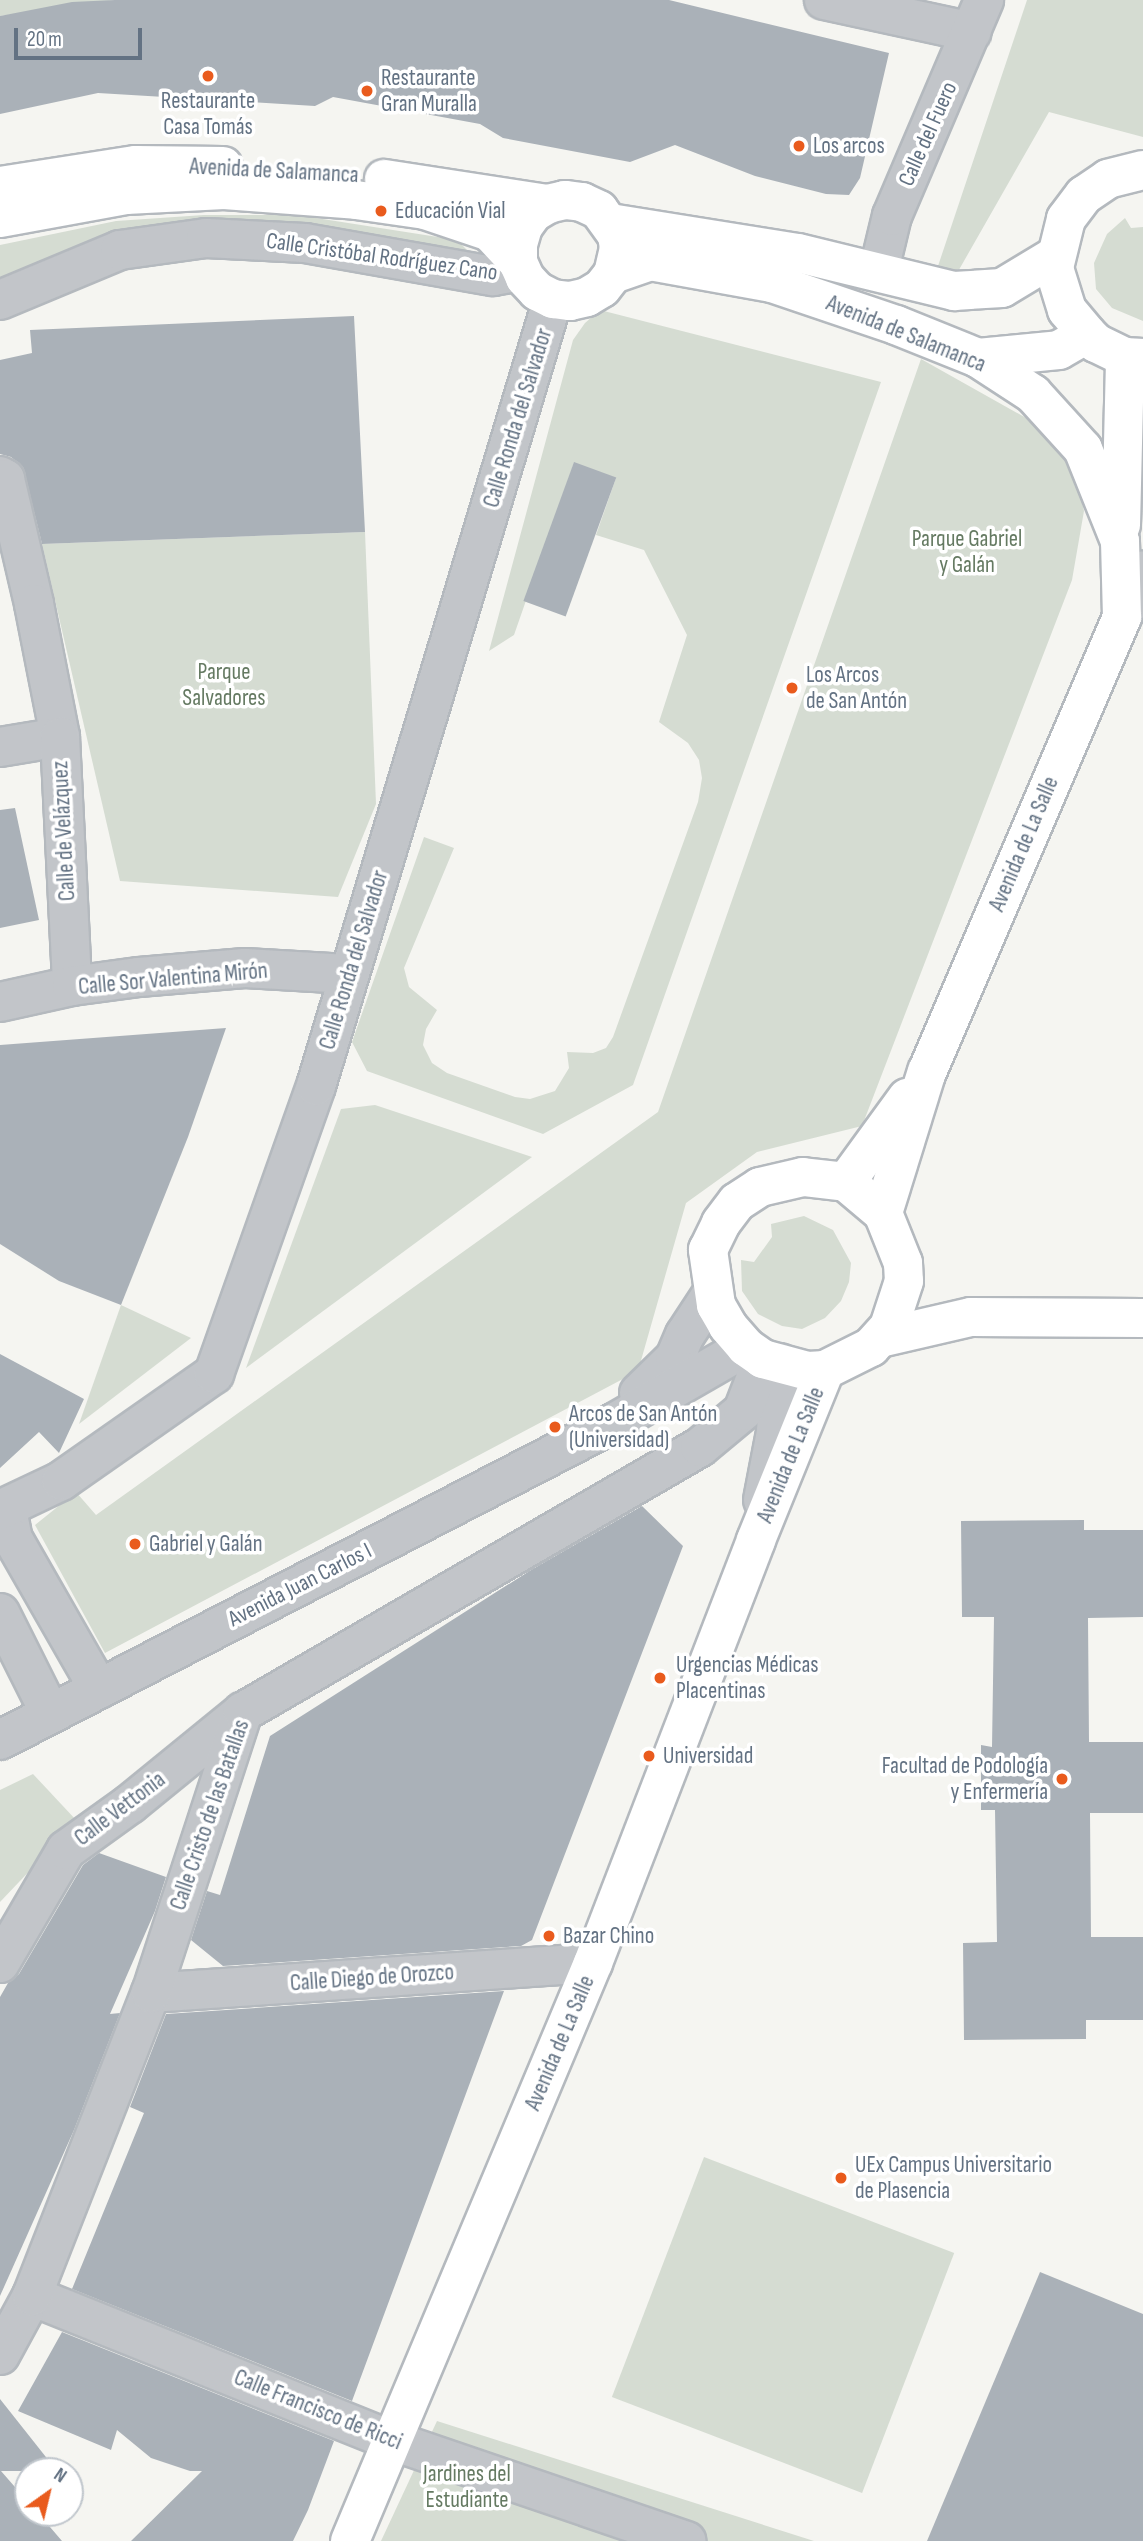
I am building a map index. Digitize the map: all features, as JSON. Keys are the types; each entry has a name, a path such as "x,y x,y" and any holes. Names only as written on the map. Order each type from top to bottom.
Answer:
{"main road":[{"name":"Avenida de Salamanca","path":"0,186 136,165 276,167 420,182 548,204 565,200 582,202 598,209 610,223 798,253 878,270 954,291 1002,288 1055,256"},
{"path":"1132,556 1134,358 1096,343 1087,334 1066,310 1054,268 1066,219 1084,195 1108,179 1143,170"},
{"name":"Avenida de Salamanca","path":"0,218 126,195 224,190 356,200 425,210 490,232 537,291 553,299 570,301 587,297 602,288 613,274 650,261 772,283 896,324 978,358 1033,394 1083,449 1132,556 1122,617"},
{"path":"520,267 518,244 523,227 533,214 548,204"},
{"path":"610,223 619,248 613,274"},
{"path":"978,358 1059,350 1087,334"},
{"name":"Avenida de La Salle","path":"883,1213 927,1071 1122,617"},
{"name":"Avenida de La Salle","path":"846,1182 927,1071"},
{"path":"803,1177 846,1182 883,1213 903,1262 904,1281 889,1327 880,1338 853,1358 825,1370 808,1371 763,1356 728,1325 716,1305 708,1250 721,1223 737,1202 760,1187 803,1177"},
{"path":"904,1281 971,1317"},
{"path":"880,1338 971,1317 1143,1318"},
{"name":"Avenida de La Salle","path":"350,2541 593,1963 756,1540 825,1370"}],"street":[{"path":"824,0 978,16"},
{"name":"Calle del Fuero","path":"878,270 892,216 978,16"},
{"name":"Calle Cristóbal Rodríguez Cano","path":"0,300 120,250 206,237 305,243 493,276 520,267"},
{"name":"Calle Ronda del Salvador","path":"3,1509 61,1481 214,1374 316,1086 553,299"},
{"path":"0,476 5,479 34,604 60,737"},
{"name":"Calle de Velázquez","path":"0,747 60,737 72,986"},
{"name":"Calle Sor Valentina Mirón","path":"0,1002 72,986 245,968 348,974"},
{"name":"Avenida Juan Carlos I","path":"599,1429 675,1358 685,1335 713,1292"},
{"name":"Avenida Juan Carlos I","path":"0,1740 599,1429 763,1356"},
{"name":"Avenida de La Salle","path":"756,1540 776,1433 763,1356"},
{"name":"Calle Cristo de las Batallas","path":"0,2355 32,2296 150,1993 243,1712 700,1447 743,1411 763,1356"},
{"path":"3,1509 13,1539 99,1689"},
{"path":"0,1613 50,1713"},
{"name":"Calle Vettonia","path":"0,1962 66,1850 130,1804 243,1712"},
{"name":"Calle Diego de Orozco","path":"150,1993 593,1963"},
{"name":"Calle Francisco de Ricci","path":"32,2296 393,2441 686,2541"}],"green space":[{"path":"0,0 115,0 0,16"},
{"path":"1027,0 1143,0 1143,137 1049,112 956,275 936,272"},
{"path":"204,215 297,215 457,240 477,260 300,232 0,287 0,245 116,221"},
{"path":"1125,218 1131,228 1143,227 1143,321 1112,308 1096,289 1094,263 1107,234"},
{"path":"600,310 881,382 633,1085 543,1134 367,1071 352,1042 424,837 454,848 404,968 409,987 437,1010 426,1029 423,1045 432,1063 447,1073 515,1097 530,1099 555,1091 569,1068 567,1052 593,1053 606,1048 613,1037 698,802 702,778 699,760 688,743 659,722 687,635 644,550 596,535 616,478 574,463 514,635 489,651 573,340 585,323"},
{"name":"Parque Gabriel y Galán","path":"921,359 1028,419 1072,457 1084,511 1072,580 862,1126 757,1152 686,1203 638,1371 105,1653 35,1525 76,1492 96,1515 658,1112"},
{"name":"Parque Salvadores","path":"365,532 376,804 338,897 120,881 42,544"},
{"path":"375,1105 532,1157 246,1368 341,1109"},
{"path":"804,1216 833,1230 851,1263 849,1282 841,1301 825,1318 802,1329 782,1326 758,1314 742,1291 741,1260 754,1262 772,1237 771,1224"},
{"path":"121,1305 191,1338 79,1424"},
{"path":"33,1774 77,1821 0,1902 0,1790"},
{"path":"704,2157 954,2253 862,2493 612,2397"},
{"name":"Jardines del Estudiante","path":"437,2421 814,2541 381,2541"}],"building":[{"path":"669,0 889,53 860,178 849,195 826,194 755,176 675,145 630,162 503,138 480,124 333,97 315,106 98,93 0,114 0,16 72,2"},
{"path":"354,316 365,532 42,544 23,467 11,457 0,454 0,360 32,353 30,330"},
{"path":"574,462 616,477 566,616 523,601"},
{"path":"15,808 39,920 0,928 0,810"},
{"path":"226,1028 188,1137 121,1305 59,1281 0,1244 0,1045"},
{"path":"0,1354 84,1399 59,1453 39,1432 0,1468"},
{"path":"642,1506 683,1546 532,1940 521,1946 223,1966 191,1940 207,1891 220,1895 270,1736 531,1570"},
{"name":"Facultad de Podología y Enfermería","path":"1084,1520 1084,1530 1143,1530 1143,1617 1088,1618 1089,1742 1143,1742 1143,1813 1090,1813 1091,1937 1143,1937 1143,2020 1086,2020 1086,2039 964,2040 963,1943 997,1942 995,1810 981,1810 981,1745 992,1747 994,1617 962,1617 961,1521"},
{"path":"99,1853 166,1877 155,1911 110,2014 120,2013 74,2130 0,2296 0,1997 8,1983 19,1974 83,1865"},
{"path":"504,1991 352,2401 72,2289 144,2113 130,2107 166,2014"},
{"path":"1040,2272 1143,2314 1143,2541 927,2541"},
{"path":"62,2332 334,2441 308,2510 293,2541 131,2541 202,2471 190,2471 151,2458 117,2430 111,2450 18,2411"},
{"path":"0,2399 46,2457 14,2457 14,2471 1,2471 14,2486 14,2527 50,2527 62,2541 0,2541"}],"place":[{"name":"Restaurante Casa Tomás","path":"208,76"},
{"name":"Restaurante Gran Muralla","path":"367,91"},
{"name":"Los arcos","path":"799,146"},
{"name":"Educación Vial","path":"381,211"},
{"name":"Los Arcos de San Antón","path":"792,688"},
{"name":"Arcos de San Antón (Universidad)","path":"555,1427"},
{"name":"Gabriel y Galán","path":"135,1544"},
{"name":"Urgencias Médicas Placentinas","path":"660,1678"},
{"name":"Universidad","path":"649,1756"},
{"name":"Facultad de Podología y Enfermería","path":"1062,1779"},
{"name":"Bazar Chino","path":"549,1936"},
{"name":"UEx Campus Universitario de Plasencia","path":"841,2178"}]}
